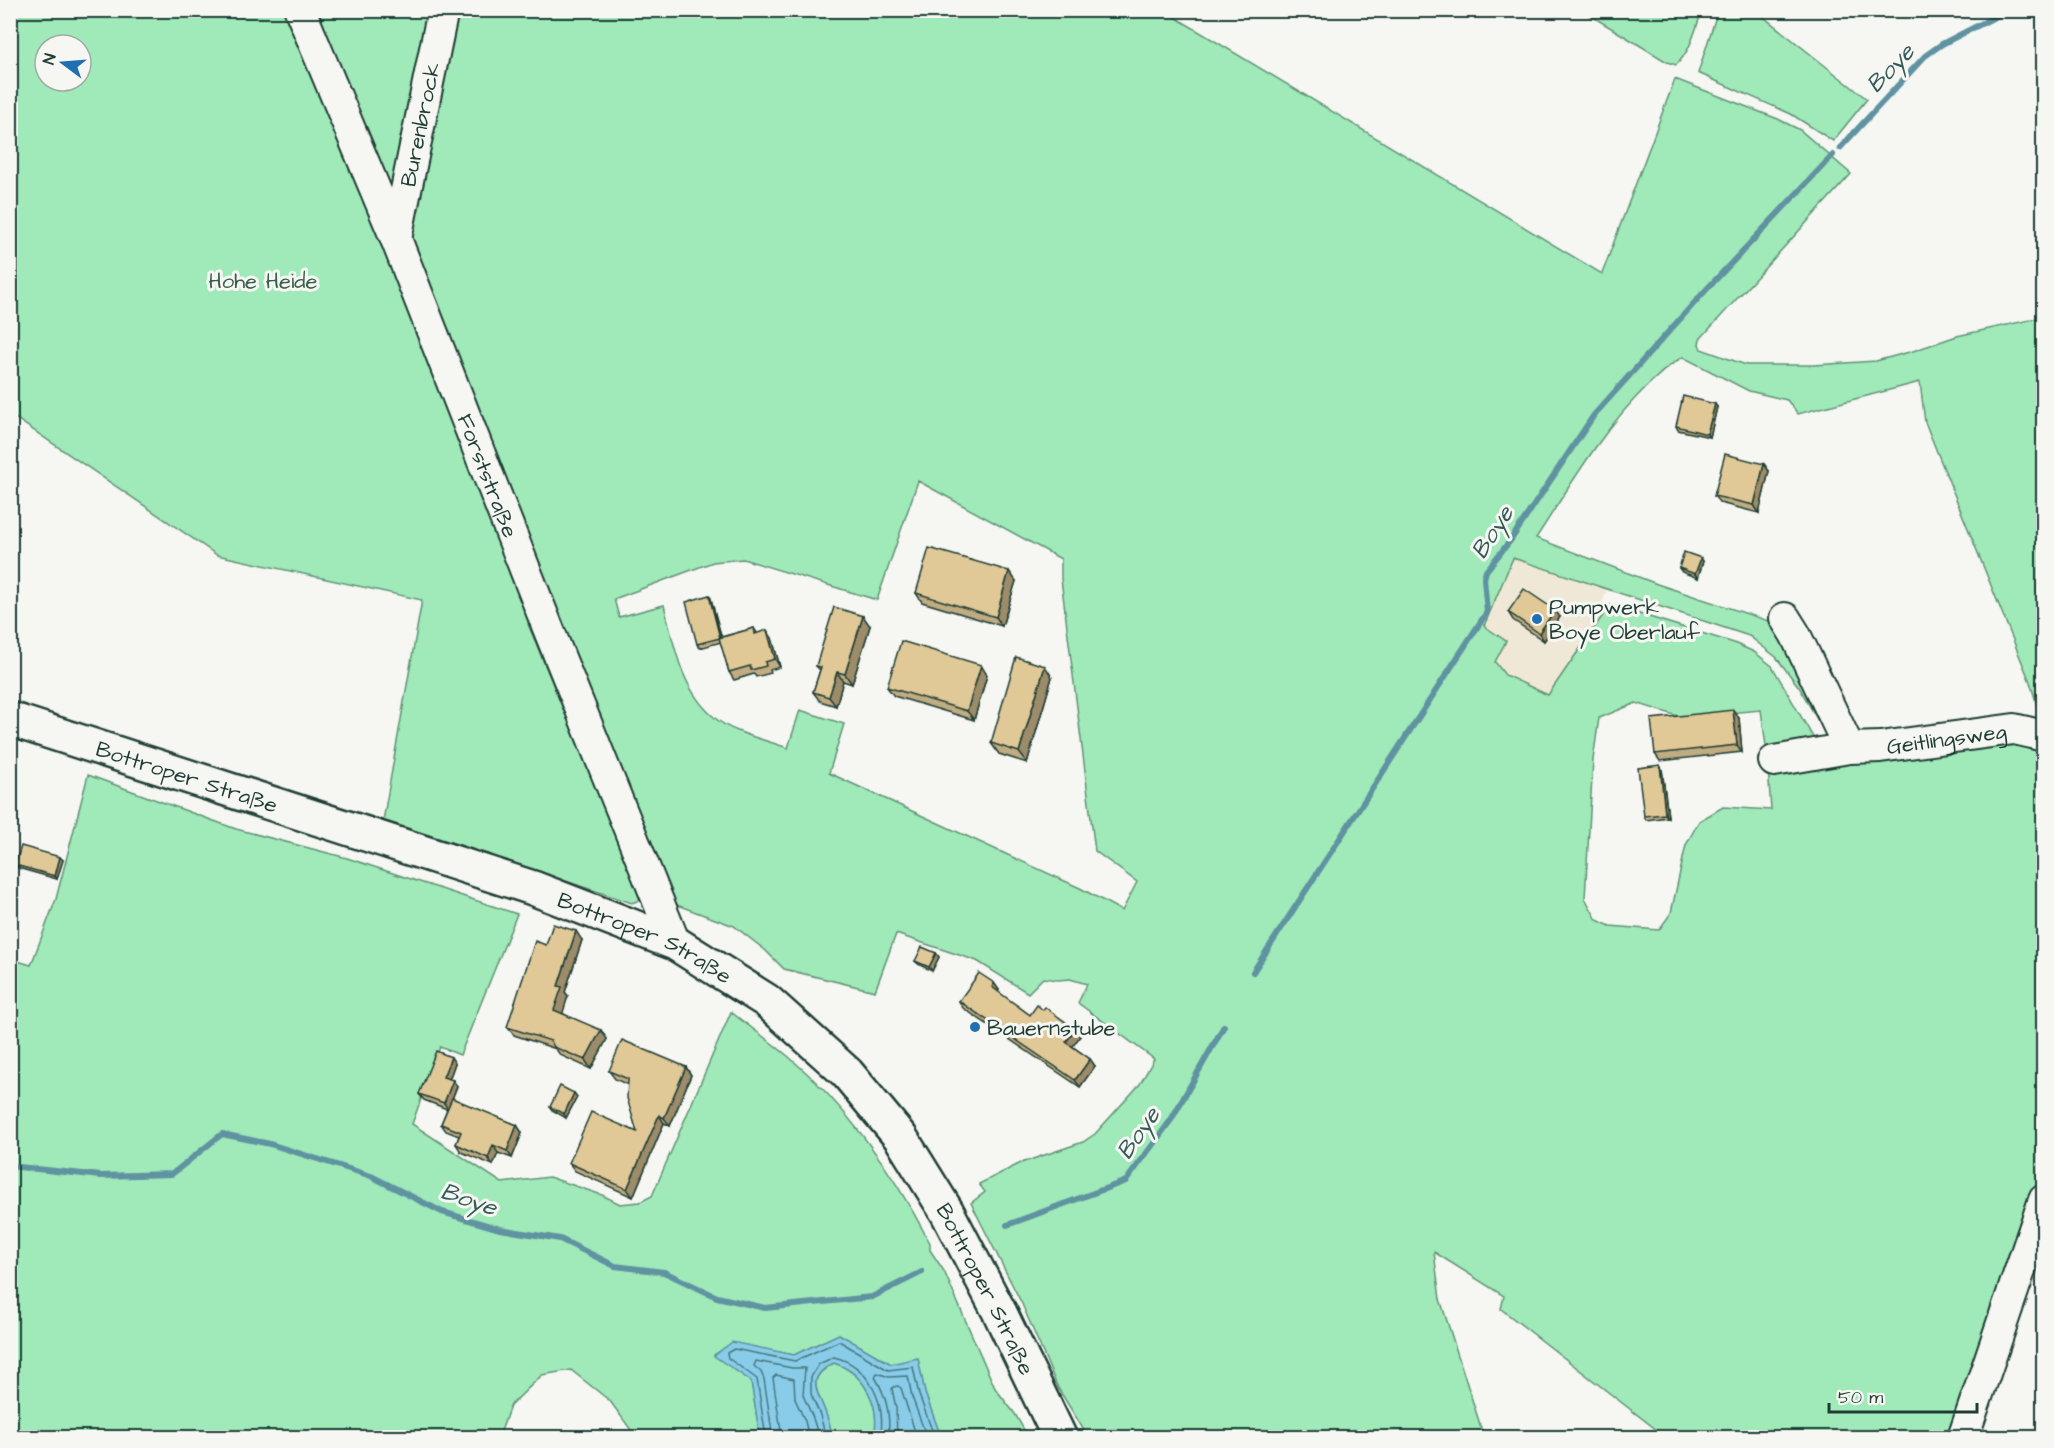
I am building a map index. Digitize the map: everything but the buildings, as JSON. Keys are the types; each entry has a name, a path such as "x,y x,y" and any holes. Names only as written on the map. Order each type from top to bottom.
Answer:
{"main road":[{"name":"Bottroper Straße","path":"10,719 533,888 675,943 767,1001 847,1073 901,1138 947,1212 1000,1312 1060,1437"}],"street":[{"name":"Forststraße","path":"300,10 396,239 548,628 675,943"},
{"name":"Burenbrock","path":"396,239 443,10"},
{"path":"1785,618 1795,634 1849,748"},
{"name":"Geitlingsweg","path":"1774,761 1849,748 1880,747 2014,729 2043,736"},
{"path":"1963,1437 2043,1200"}],"shaded area":[{"path":"1513,557 1608,588 1602,602 1610,605 1549,695 1505,675 1494,662 1484,626"}],"green space":[{"path":"1718,10 1756,11 1867,99 1833,141 1791,114 1698,73"},
{"name":"Hohe Heide","path":"10,11 1165,11 1602,274 1675,79 1778,119 1800,130 1851,174 1700,339 1701,349 1746,365 1814,365 1876,361 1957,336 2043,317 2043,725 2030,682 1925,422 1920,382 1798,414 1787,400 1749,391 1683,357 1647,386 1615,421 1587,459 1536,538 1657,584 1781,625 1823,724 1818,721 1799,687 1776,657 1749,636 1513,558 1484,626 1506,641 1495,662 1505,675 1548,695 1610,605 1734,643 1754,652 1772,666 1818,746 1767,753 1761,710 1681,717 1636,703 1599,718 1593,760 1585,898 1597,920 1610,926 1659,930 1671,913 1686,845 1699,821 1723,807 1771,810 1768,768 2005,740 2043,747 2043,1172 2031,1215 1956,1437 1666,1437 1501,1309 1504,1296 1434,1252 1440,1299 1484,1437 1126,1438 1113,1431 1106,1437 1088,1437 1058,1388 1022,1304 971,1203 985,1192 979,1184 1021,1163 1083,1142 1095,1134 1140,1084 1154,1059 1078,1003 1087,984 1070,979 1043,978 1028,993 977,961 896,934 875,991 784,969 765,950 734,926 674,904 558,618 528,624 642,899 632,903 383,821 422,600 217,555 11,415","holes":["918,481 1061,559 1061,579 1095,851 1137,882 1122,911 1080,888 829,773 844,724 800,710 788,748 740,732 722,723 703,707 680,666 664,605 619,617 614,599 713,562 743,559 877,600"]},
{"path":"1583,11 1702,11 1689,47 1676,65 1667,62"},
{"path":"88,775 236,829 347,858 517,914 460,1055 440,1047 412,1124 502,1183 549,1177 602,1195 620,1204 640,1202 652,1196 731,1012 782,1051 811,1077 850,1120 885,1167 916,1217 930,1243 930,1250 944,1271 995,1388 1015,1414 1028,1437 941,1437 925,1393 918,1359 891,1364 839,1334 794,1355 732,1343 714,1355 751,1381 760,1437 636,1437 610,1401 571,1370 542,1375 510,1406 499,1437 11,1438 11,959 31,965 56,899"},
{"path":"834,1363 854,1374 868,1392 875,1414 874,1437 833,1437 817,1392 816,1380 819,1374"}],"water":[{"path":"839,1334 891,1364 918,1358 925,1393 941,1437 874,1437 875,1414 868,1392 854,1374 834,1363 819,1374 816,1380 817,1392 833,1437 760,1437 751,1381 714,1356 732,1342 794,1355"}],"waterway":[{"name":"Boye","path":"1840,148 1925,56 1942,44 2008,10"},
{"name":"Boye","path":"1253,972 1487,612 1484,579 1486,571 1510,541 1594,415 1705,291 1833,155"},
{"name":"Boye","path":"1007,1225 1126,1181 1171,1120 1224,1026"},
{"name":"Boye","path":"10,1166 101,1176 172,1174 222,1134 270,1144 371,1176 442,1212 500,1229 560,1239 615,1266 664,1272 717,1297 765,1308 872,1297 922,1272"}],"place":[{"name":"Pumpwerk Boye Oberlauf","path":"1537,619"},
{"name":"Bauernstube","path":"975,1027"}]}
